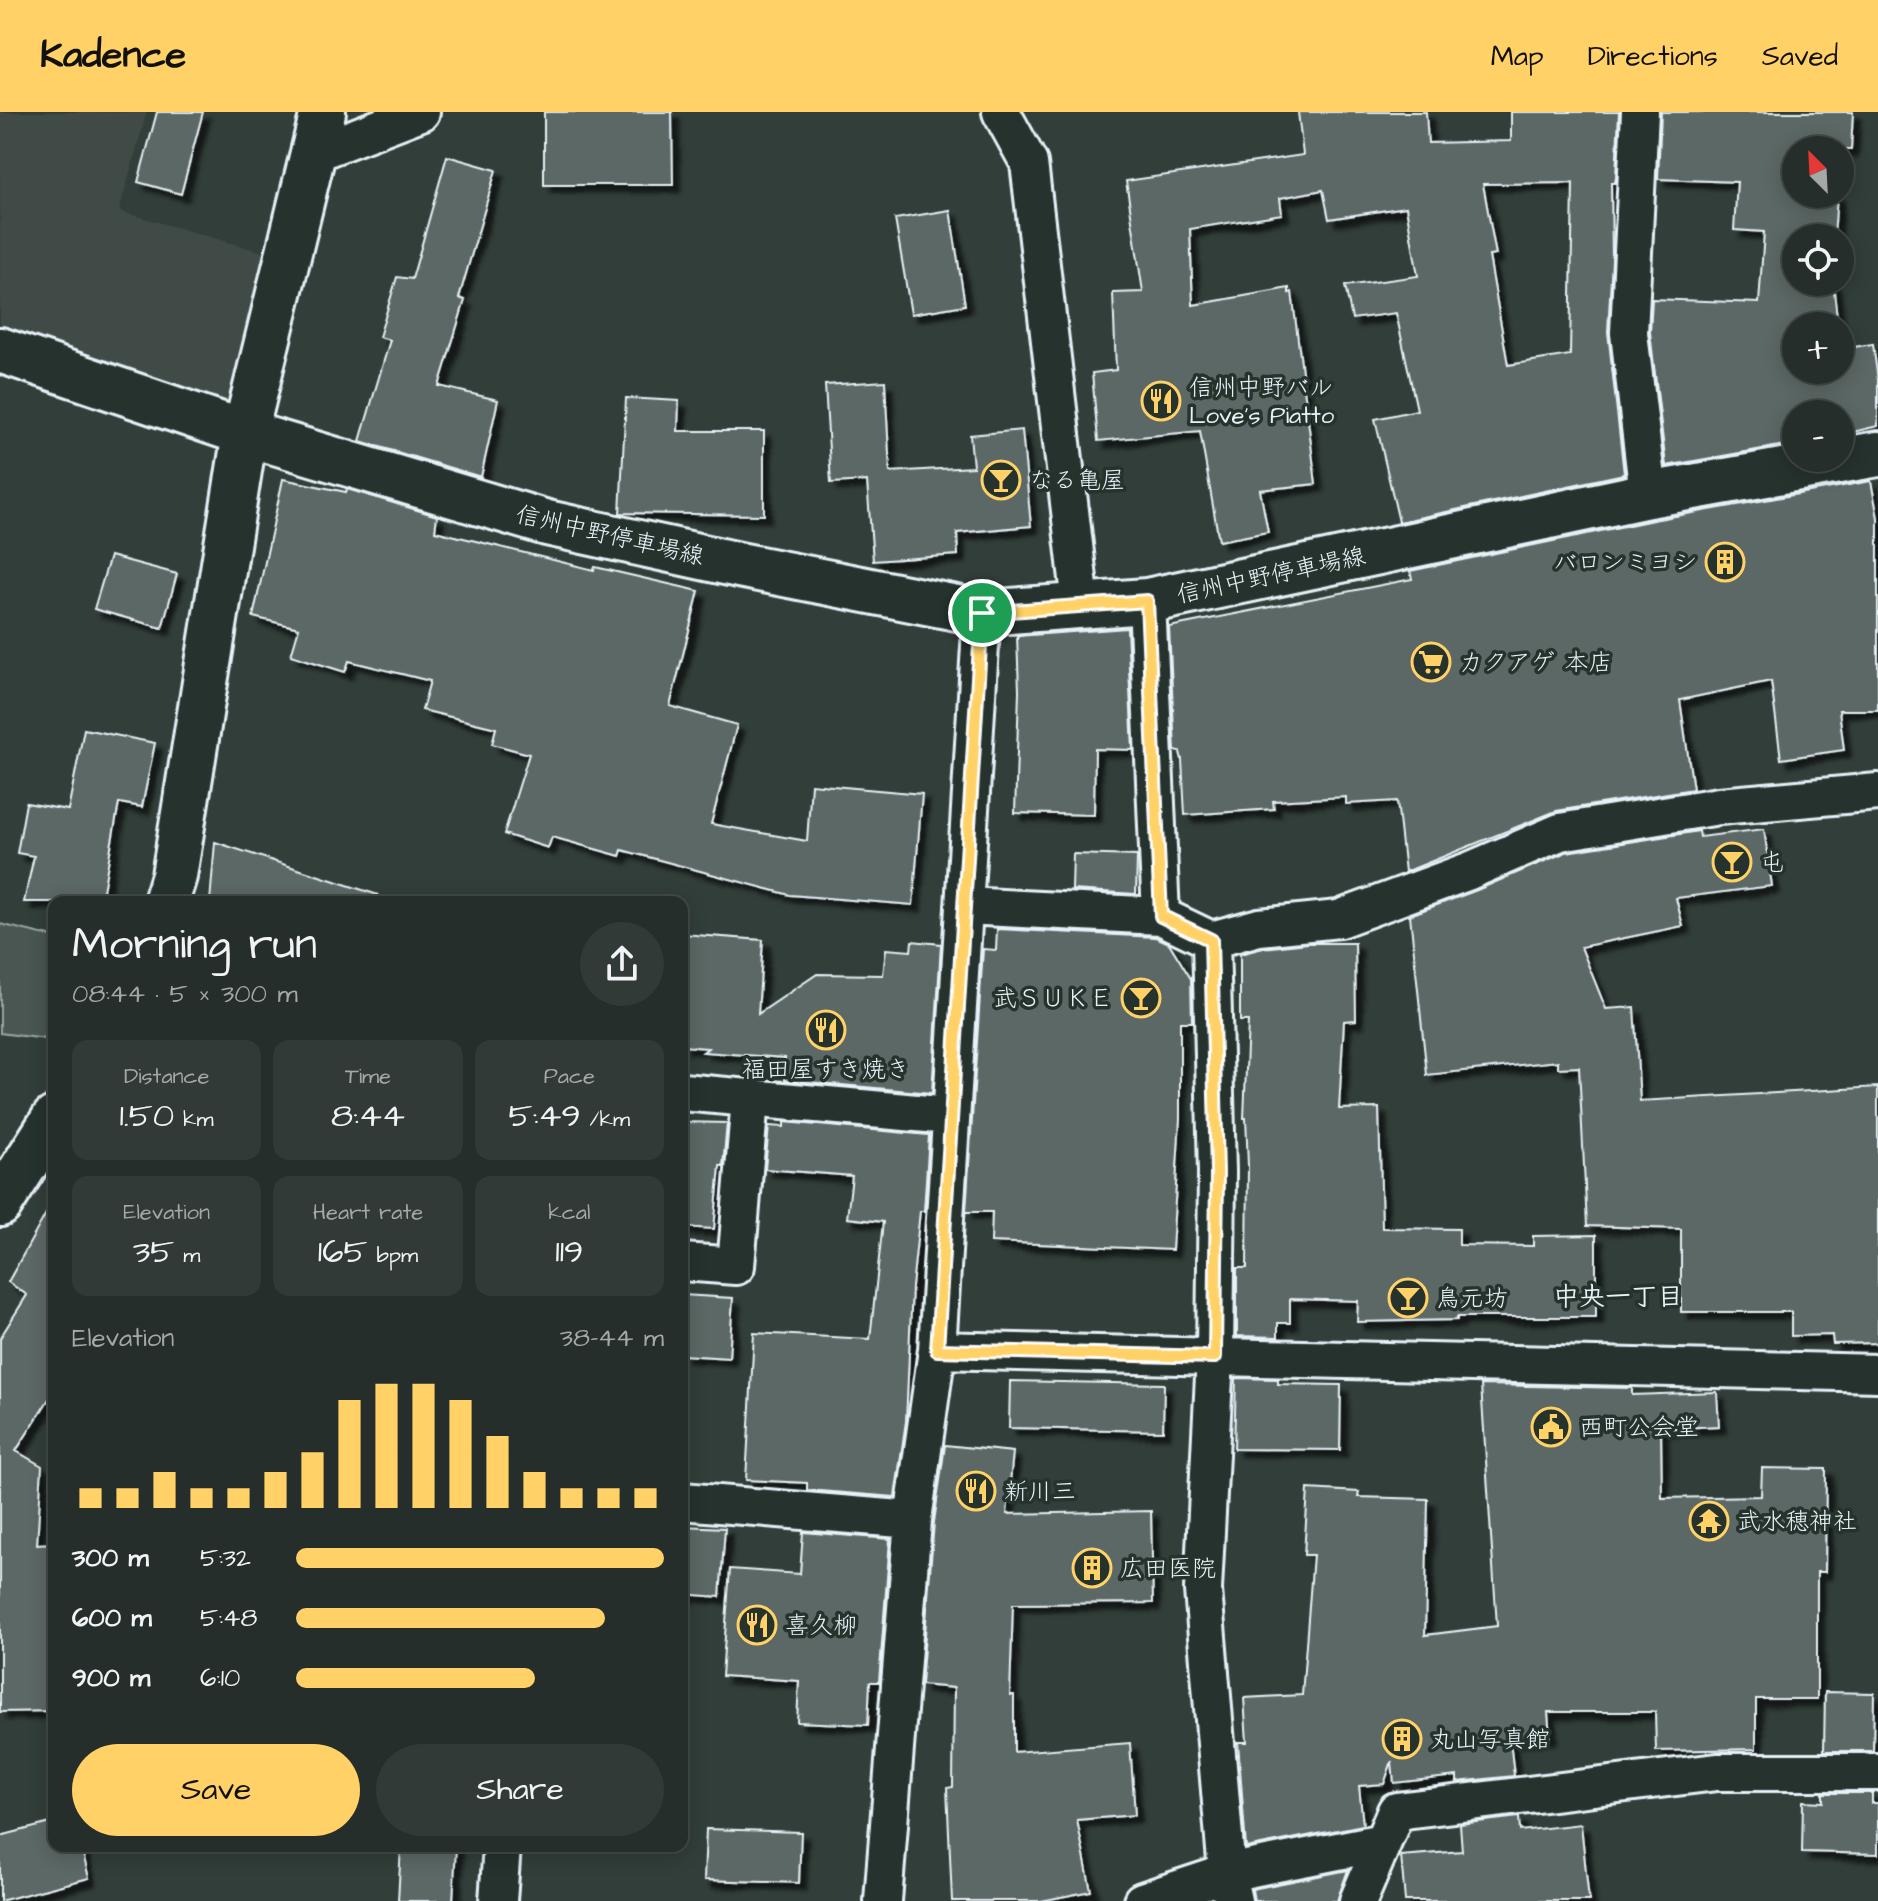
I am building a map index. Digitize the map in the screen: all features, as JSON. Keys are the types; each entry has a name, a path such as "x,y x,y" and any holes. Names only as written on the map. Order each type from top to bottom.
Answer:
{"main road":[{"path":"168,896 174,876 245,433 318,133"},
{"name":"信州中野停車場線","path":"0,350 245,433 547,523 982,613 1147,601 1648,495 1878,454"},
{"path":"0,1204 48,1128"}],"street":[{"path":"318,133 421,112"},
{"path":"1001,112 1029,163 1081,604"},
{"path":"1640,112 1629,333 1648,495"},
{"path":"1147,601 1161,916"},
{"path":"883,1901 913,1520 937,1350 982,613"},
{"path":"964,906 1161,916 1211,940 1259,927 1339,919 1469,871 1560,832 1719,806 1878,792"},
{"path":"1211,940 1217,1172 1215,1357 1203,1590 1230,1887"},
{"path":"688,1093 950,1116"},
{"path":"688,1262 736,1266 750,1099"},
{"path":"937,1350 1878,1373"},
{"path":"688,1501 913,1520"},
{"path":"1358,1901 1396,1811 1717,1772 1878,1772"},
{"path":"1142,1901 1230,1887 1383,1842"},
{"path":"498,1901 502,1852"}],"shaded area":[{"path":"0,112 147,112 119,211 288,259 245,433 0,350"},
{"path":"0,924 48,936 48,1039 0,1033"}],"building":[{"path":"157,112 203,112 181,194 138,182"},
{"path":"544,112 672,112 673,185 544,185"},
{"path":"1298,112 1426,112 1428,143 1511,141 1511,112 1619,112 1616,177 1615,183 1611,183 1612,260 1608,332 1624,474 1399,522 1375,419 1417,410 1396,313 1352,319 1345,286 1418,276 1406,207 1329,219 1323,190 1280,198 1282,214 1190,229 1193,305 1289,288 1289,293 1292,292 1316,484 1260,490 1268,532 1219,541 1200,431 1098,441 1092,373 1116,370 1113,293 1143,292 1126,181 1303,155","holes":["1573,183 1570,355 1508,365 1489,256 1496,255 1483,184"]},
{"path":"1661,112 1853,112 1852,136 1782,136 1782,208 1836,208 1835,224 1782,224 1782,296 1835,296 1836,312 1782,312 1782,384 1854,384 1854,347 1873,344 1878,380 1878,426 1854,432 1854,400 1782,400 1782,445 1666,466 1650,332 1652,299 1759,303 1764,232 1734,230 1737,182 1658,179"},
{"path":"447,156 496,170 459,298 465,300 439,386 498,400 481,477 360,441 390,340 379,337 397,277 412,279"},
{"path":"950,210 965,305 911,314 895,219"},
{"path":"885,381 890,472 973,467 970,435 1022,430 1031,526 957,533 958,555 873,561 867,481 831,483 825,385"},
{"path":"626,398 679,401 678,431 764,431 764,515 620,513"},
{"path":"283,479 346,492 347,489 437,516 435,531 594,570 595,567 699,591 670,706 737,725 711,824 807,841 811,784 922,794 913,905 790,895 622,850 620,856 552,837 548,848 504,834 529,754 492,744 496,728 422,710 430,681 349,661 345,672 291,655 299,628 253,617"},
{"path":"1871,481 1878,518 1878,710 1839,710 1844,750 1781,759 1771,681 1680,700 1693,789 1556,811 1405,872 1397,801 1346,804 1346,797 1273,801 1274,809 1185,815 1182,760 1180,752 1175,751 1169,627 1412,579 1410,571 1653,520"},
{"path":"110,556 177,574 162,628 94,609"},
{"path":"1127,628 1133,750 1095,749 1094,815 1015,813 1019,691 1017,636"},
{"path":"84,729 155,743 142,807 119,803 102,896 48,896 48,902 24,902 34,856 17,853 26,803 68,810"},
{"path":"1764,829 1772,886 1676,898 1683,926 1581,947 1606,1009 1634,1007 1640,1101 1878,1087 1878,1343 1833,1344 1832,1335 1791,1336 1791,1312 1681,1312 1681,1229 1587,1226 1579,1067 1558,1068 1558,1061 1427,1075 1410,915 1566,852 1699,831 1700,837"},
{"path":"215,842 378,895 378,896 210,896"},
{"path":"1073,854 1137,856 1136,894 1072,890"},
{"path":"997,929 1156,937 1169,943 1191,979 1192,1022 1180,1022 1180,1118 1172,1250 991,1242 992,1212 966,1212 983,949 996,950"},
{"path":"688,934 763,940 758,1014 817,974 883,975 886,949 911,951 912,941 941,944 932,1093 785,1080 785,1058 703,1052 708,1048 688,1046"},
{"path":"1308,943 1355,943 1356,1020 1344,1021 1339,1109 1379,1108 1382,1228 1459,1229 1459,1245 1533,1246 1533,1236 1596,1235 1596,1317 1457,1317 1457,1320 1357,1322 1358,1301 1290,1299 1290,1323 1278,1323 1278,1337 1237,1336 1237,1268 1247,1268 1248,1166 1244,1118 1248,1021 1240,1021 1240,954"},
{"path":"688,1122 727,1123 714,1229 688,1227"},
{"path":"784,1122 929,1135 924,1211 920,1211 912,1287 906,1421 895,1497 807,1490 807,1483 746,1480 754,1333 870,1339 883,1222 847,1218 852,1176 765,1169 769,1126 784,1127"},
{"path":"48,1210 48,1400 16,1451 42,1466 37,1544 48,1543 48,1711 0,1712 0,1338 27,1295 8,1282"},
{"path":"688,1295 733,1298 729,1358 688,1355"},
{"path":"1236,1378 1278,1379 1278,1384 1341,1385 1340,1450 1234,1449"},
{"path":"1010,1381 1164,1384 1163,1431 1009,1428"},
{"path":"1481,1385 1632,1388 1632,1395 1717,1392 1719,1426 1661,1429 1662,1498 1761,1496 1762,1468 1826,1469 1825,1572 1817,1572 1817,1699 1756,1699 1756,1749 1656,1751 1655,1712 1548,1712 1550,1736 1510,1740 1514,1776 1457,1782 1457,1776 1394,1783 1392,1761 1384,1784 1359,1786 1363,1825 1246,1848 1238,1742 1247,1742 1244,1698 1302,1695 1313,1555 1304,1555 1308,1489 1359,1492 1358,1497 1428,1499 1425,1635 1497,1626"},
{"path":"945,1445 1013,1452 1007,1514 1151,1511 1153,1603 1013,1604 1010,1695 1014,1695 1014,1752 1130,1743 1135,1815 1077,1820 1091,1891 1041,1901 952,1901 947,1788 953,1787 954,1688 921,1685 934,1522"},
{"path":"688,1526 725,1528 720,1597 688,1594"},
{"path":"803,1532 890,1539 879,1682 870,1682 868,1725 797,1722 799,1681 722,1676 730,1569 800,1574"},
{"path":"1825,1692 1874,1693 1873,1751 1824,1751"},
{"path":"1823,1793 1872,1793 1872,1803 1878,1803 1878,1854 1802,1852 1803,1801 1823,1802"},
{"path":"1519,1817 1520,1831 1581,1824 1589,1901 1405,1901 1401,1856 1462,1851 1460,1824"},
{"path":"48,1824 48,1852 82,1852 89,1878 0,1901 0,1836"},
{"path":"706,1829 801,1832 799,1883 704,1880"},
{"path":"401,1852 456,1852 453,1901 398,1901"},
{"path":"1348,1870 1337,1901 1254,1901 1252,1889"}],"place":[{"name":"信州中野バル Love’s Piatto","path":"1161,401"},
{"name":"なる亀屋","path":"1001,480"},
{"name":"バロンミヨシ","path":"1725,562"},
{"name":"カクアゲ 本店","path":"1431,662"},
{"name":"屯","path":"1732,862"},
{"name":"武ＳＵＫＥ","path":"1141,998"},
{"name":"福田屋すき焼き","path":"826,1030"},
{"name":"鳥元坊","path":"1408,1298"},
{"name":"西町公会堂","path":"1551,1427"},
{"name":"新川三","path":"976,1491"},
{"name":"武水穂神社","path":"1709,1521"},
{"name":"広田医院","path":"1092,1568"},
{"name":"喜久柳","path":"757,1625"},
{"name":"丸山写真館","path":"1402,1739"}],"district":[{"name":"中央一丁目","path":"1618,1296"}],"route":[{"path":"1147,601 1161,916 1211,940 1217,1172 1215,1357 937,1350 982,613 1147,601"}]}
